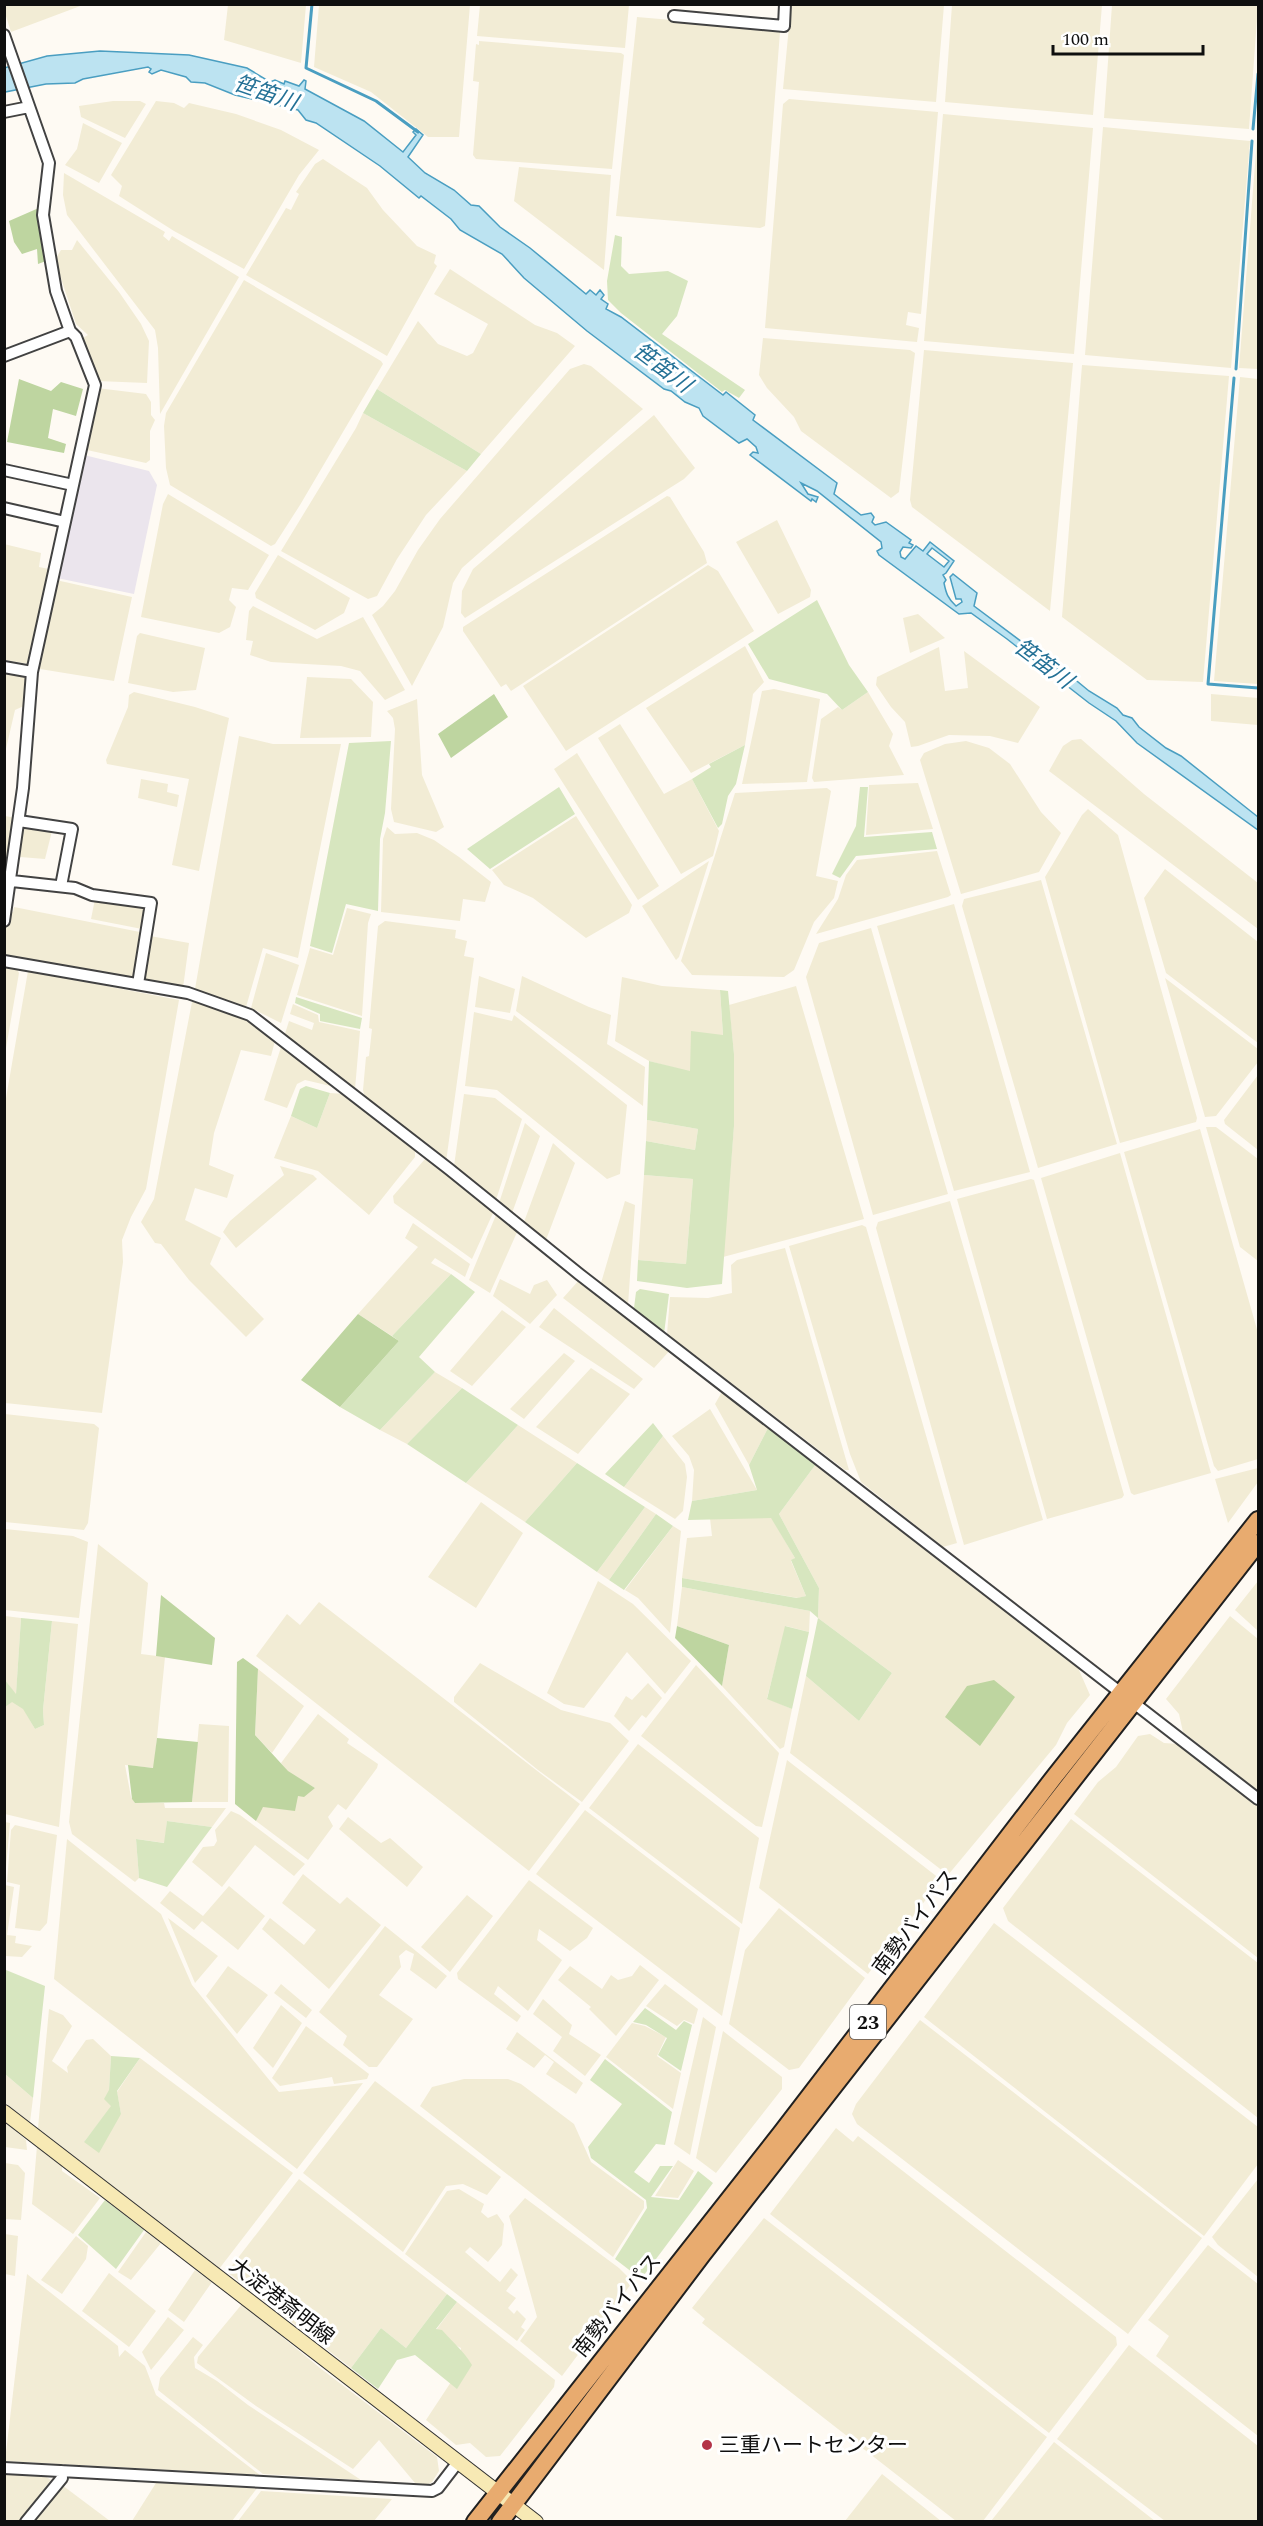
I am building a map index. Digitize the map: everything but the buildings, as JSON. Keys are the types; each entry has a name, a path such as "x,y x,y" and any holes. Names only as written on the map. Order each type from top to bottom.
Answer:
{"highway":[{"name":"南勢バイパス","path":"475,2522 727,2203 1054,1776 1258,1520"},
{"name":"南勢バイパス","path":"500,2522 702,2255 1136,1703 1258,1543"}],"main road":[{"name":"大淀港斎明線","path":"4,2112 536,2522"}],"street":[{"path":"674,16 784,26 785,4"},
{"path":"4,35 49,162 43,215 56,291 70,331 76,337 95,385 32,672 19,821 12,881 4,921"},
{"path":"4,112 29,107"},
{"path":"4,356 70,331"},
{"path":"4,470 74,485"},
{"path":"4,508 65,522"},
{"path":"4,667 32,672"},
{"path":"19,821 72,829 61,886"},
{"path":"12,881 61,886 92,895 151,903 138,984"},
{"path":"4,961 188,993 250,1015 449,1169 579,1274 1258,1799"},
{"path":"4,2468 435,2491 458,2462"},
{"path":"26,2522 62,2478 61,2471"}],"shaded area":[{"path":"5,4 83,5 11,32"},
{"path":"228,5 306,5 301,63 224,40"},
{"path":"319,5 470,5 459,137 428,137 371,92 314,67"},
{"path":"480,5 629,5 625,48 477,36"},
{"path":"791,5 944,5 936,102 783,89"},
{"path":"952,5 1102,5 1093,115 945,102"},
{"path":"1112,5 1258,5 1249,129 1104,118"},
{"path":"637,17 777,29 780,32 765,226 760,228 616,216"},
{"path":"479,41 624,55 612,169 476,159 473,155 479,82 473,81 476,44 479,45"},
{"path":"789,99 938,112 921,314 908,312 906,325 919,328 917,342 765,328 783,104"},
{"path":"113,101 140,101 146,104 125,138 81,117 79,106"},
{"path":"156,101 174,103 184,108 189,103 236,114 281,130 319,150 299,175 244,269 174,231 119,196 122,186 111,175"},
{"path":"943,114 1093,128 1074,354 924,341"},
{"path":"83,123 122,143 99,183 65,165 77,149"},
{"path":"1103,127 1250,141 1231,368 1085,355"},
{"path":"1258,139 1258,369 1239,368"},
{"path":"323,159 367,188 383,210 417,246 436,255 434,263 437,266 387,356 246,275 286,208 291,210 299,194 296,192 315,164"},
{"path":"519,167 611,175 604,270 514,201"},
{"path":"64,173 165,232 163,236 169,241 172,236 239,277 160,414 158,348 155,330 67,215 63,195"},
{"path":"77,240 119,292 141,324 149,341 147,383 97,381 83,338 88,335 76,324 55,260 61,250 72,250"},
{"path":"450,269 535,325 557,333 575,346 481,454 377,389 418,321 438,344 467,356 473,353 488,324 434,294"},
{"path":"244,280 383,364 300,505 275,544 271,546 170,485 166,468 164,426 166,413"},
{"path":"763,338 910,350 915,353 899,492 891,498 801,431 794,417 767,388 759,375"},
{"path":"924,350 1073,363 1050,611 912,507 910,500"},
{"path":"584,364 591,366 643,409 462,568 453,583 443,627 412,686 372,615 395,591 418,550 440,519 570,369"},
{"path":"1082,365 1229,376 1203,682 1147,680 1062,617"},
{"path":"1240,377 1258,379 1258,684 1214,681"},
{"path":"97,388 146,394 151,402 151,415 155,420 150,431 150,460 146,463 87,450 85,446"},
{"path":"363,413 467,471 426,515 397,559 377,596 368,599 281,551"},
{"path":"654,415 695,468 684,479 465,618 461,613 462,591 473,569"},
{"path":"84,455 149,471 157,485 134,594 57,578"},
{"path":"168,494 269,555 248,590 232,588 229,600 236,607 230,627 219,633 141,617 163,504"},
{"path":"667,496 670,497 704,552 707,563 511,691 506,684 501,687 463,631 463,627"},
{"path":"777,520 811,590 810,597 778,614 736,542"},
{"path":"4,544 41,553 39,567 49,569 29,664 5,660"},
{"path":"278,555 350,598 344,613 315,630 256,598 255,593"},
{"path":"708,565 718,571 754,631 566,751 523,686"},
{"path":"56,580 132,597 114,681 40,669 38,664"},
{"path":"253,606 317,639 363,617 405,690 385,700 360,671 341,666 271,662 250,655 253,641 246,640 249,611"},
{"path":"918,614 945,638 910,653 903,618"},
{"path":"140,633 205,648 196,690 173,692 128,683 137,636"},
{"path":"745,646 764,682 753,694 745,745 691,773 646,708"},
{"path":"939,647 945,691 968,688 964,651 1040,707 1018,743 990,736 949,735 911,747 905,722 876,685 877,677"},
{"path":"5,670 23,673 28,680 26,705 15,710 5,753"},
{"path":"307,677 351,679 373,702 371,737 300,738"},
{"path":"774,689 820,699 807,782 742,784 762,691"},
{"path":"134,692 229,718 199,871 172,865 189,779 107,764 106,760 128,707 129,695"},
{"path":"868,692 893,734 889,746 904,775 814,782 812,778 821,719 838,707 842,710"},
{"path":"1211,694 1258,698 1258,725 1211,721"},
{"path":"417,699 422,775 444,827 436,832 394,822 391,809 395,729 393,718 387,711"},
{"path":"620,724 664,794 692,779 719,831 713,856 681,874 598,738"},
{"path":"239,736 273,744 341,744 298,958 263,948 246,1007 220,1000 195,989"},
{"path":"1081,739 1144,794 1258,883 1258,929 1049,771 1063,746 1072,740"},
{"path":"966,741 989,748 1010,764 1041,812 1061,833 1039,872 961,894 920,760 924,753 945,744"},
{"path":"577,753 659,886 638,900 554,769"},
{"path":"141,779 168,784 167,792 179,795 177,807 138,798"},
{"path":"918,783 933,829 866,835 869,785"},
{"path":"827,788 831,791 816,876 838,881 834,898 814,922 794,970 784,977 692,975 681,961 735,793"},
{"path":"1088,809 1118,835 1197,1118 1196,1122 1120,1143 1045,877 1082,815"},
{"path":"5,816 16,818 5,891"},
{"path":"576,816 632,905 629,913 586,938 533,898 504,885 492,870"},
{"path":"23,825 52,831 45,859 20,857"},
{"path":"387,827 395,834 417,833 434,840 459,857 491,882 485,902 463,899 460,921 381,912 383,839"},
{"path":"937,851 951,895 816,934 838,899 846,875 857,860"},
{"path":"709,861 679,957 676,960 642,906"},
{"path":"1165,869 1258,942 1258,1043 1166,973 1144,898"},
{"path":"1041,880 1117,1144 1038,1168 962,906 964,899"},
{"path":"95,899 145,908 142,929 91,919"},
{"path":"954,904 1030,1172 954,1191 877,926"},
{"path":"14,907 140,932 132,980 7,958 5,956 5,936 8,911 13,912"},
{"path":"347,908 371,914 368,923 362,1016 297,995 310,948 333,955"},
{"path":"385,921 456,930 455,938 467,941 464,956 474,958 446,1162 365,1098 363,1090 366,1057 369,1056 372,1029 369,1028 378,926"},
{"path":"871,928 948,1194 873,1215 806,977 819,943"},
{"path":"150,936 189,943 183,988 145,981 143,976"},
{"path":"266,953 299,965 281,1023 251,1008"},
{"path":"5,965 16,967 19,973 5,1054"},
{"path":"28,971 179,1000 146,1189 122,1240 123,1262 102,1413 5,1403 5,1104"},
{"path":"479,976 515,989 510,1013 475,1007"},
{"path":"522,976 611,1015 607,1044 645,1067 643,1106 516,1011"},
{"path":"622,977 662,986 720,990 723,1036 690,1072 649,1061 615,1041"},
{"path":"1165,978 1258,1049 1258,1062 1216,1116 1205,1117"},
{"path":"796,986 864,1219 723,1257 734,1126 734,1054 729,1005"},
{"path":"196,1001 247,1018 275,1041 271,1056 241,1050 214,1133 209,1165 234,1175 227,1198 195,1188 185,1220 221,1238 210,1264 264,1319 246,1337 189,1280 161,1244 155,1243 141,1222 154,1199 192,1002"},
{"path":"293,1004 318,1015 319,1022 360,1031 355,1089 352,1090 284,1037 289,1021 312,1030 314,1023 290,1014"},
{"path":"474,1012 512,1021 514,1015 627,1105 620,1174 607,1179 497,1090 465,1086"},
{"path":"282,1044 339,1088 305,1080 297,1084 287,1108 264,1100"},
{"path":"1258,1075 1258,1150 1225,1124 1224,1120"},
{"path":"330,1093 345,1094 415,1148 415,1157 369,1215 318,1171 274,1158 291,1116 317,1128"},
{"path":"464,1094 495,1098 522,1119 496,1200 454,1166"},
{"path":"647,1120 698,1129 695,1150 646,1141"},
{"path":"525,1123 540,1136 512,1213 499,1203"},
{"path":"1206,1127 1216,1127 1258,1159 1258,1261 1240,1247"},
{"path":"1200,1129 1258,1333 1258,1459 1218,1471 1214,1466 1124,1152"},
{"path":"553,1143 575,1163 546,1240 524,1222"},
{"path":"1120,1153 1211,1473 1134,1495 1131,1493 1041,1178"},
{"path":"425,1159 494,1211 472,1259 394,1203 393,1196"},
{"path":"280,1166 313,1175 317,1179 236,1248 223,1232 230,1221 284,1175"},
{"path":"644,1175 693,1179 686,1264 638,1260"},
{"path":"1034,1180 1124,1495 1122,1498 1047,1519 957,1199"},
{"path":"625,1201 635,1205 628,1305 601,1283"},
{"path":"950,1201 1043,1520 964,1545 876,1228 878,1222"},
{"path":"496,1215 518,1230 490,1293 469,1280"},
{"path":"413,1223 470,1264 465,1277 435,1258 431,1263 451,1274 392,1336 358,1314 418,1247 405,1238"},
{"path":"862,1225 866,1227 957,1543 943,1547 861,1482 850,1454 789,1246"},
{"path":"785,1248 849,1470 845,1470 667,1334 670,1297 708,1298 732,1293 731,1265 737,1260"},
{"path":"500,1279 530,1294 534,1285 547,1280 557,1295 530,1324 493,1296"},
{"path":"580,1279 672,1348 654,1368 563,1298"},
{"path":"554,1308 643,1379 634,1389 539,1327"},
{"path":"502,1310 526,1327 472,1386 450,1371"},
{"path":"564,1353 575,1361 524,1419 510,1409"},
{"path":"591,1368 630,1394 578,1454 536,1427"},
{"path":"435,1372 462,1388 407,1444 380,1430"},
{"path":"723,1390 769,1426 749,1465 715,1404"},
{"path":"710,1409 757,1490 692,1501 694,1470 689,1456 672,1436"},
{"path":"5,1414 94,1424 99,1428 88,1523 84,1530 5,1522"},
{"path":"518,1425 577,1463 525,1522 466,1483"},
{"path":"663,1436 685,1464 687,1477 683,1511 675,1519 624,1487"},
{"path":"816,1464 1075,1661 1090,1695 1067,1723 1056,1745 948,1875 790,1753 806,1676 859,1721 892,1673 818,1618 819,1588 779,1514"},
{"path":"1258,1468 1258,1482 1228,1523 1215,1479"},
{"path":"481,1502 523,1533 476,1608 428,1577"},
{"path":"645,1507 656,1514 609,1580 597,1572"},
{"path":"771,1517 795,1558 791,1561 806,1596 798,1598 682,1578 687,1538 712,1536 710,1518"},
{"path":"673,1526 681,1531 670,1633 638,1598 625,1590"},
{"path":"5,1529 73,1536 88,1542 79,1618 5,1610"},
{"path":"98,1544 148,1583 141,1654 165,1657 154,1768 125,1765 131,1797 135,1803 164,1803 165,1808 226,1808 212,1827 167,1821 165,1843 136,1839 139,1878 135,1882 72,1834 69,1822"},
{"path":"598,1581 633,1604 691,1661 665,1694 627,1652 584,1708 564,1704 547,1693"},
{"path":"1258,1581 1258,1631 1235,1610"},
{"path":"682,1587 810,1611 809,1632 786,1626 767,1698 792,1709 784,1747 780,1749 722,1686 729,1645 677,1626"},
{"path":"319,1602 580,1804 529,1871 256,1656 287,1614 300,1625"},
{"path":"5,1616 21,1618 16,1695 5,1680"},
{"path":"1230,1616 1258,1639 1258,1791 1183,1732 1179,1714 1166,1699"},
{"path":"52,1621 78,1624 59,1827 5,1814 4,1707 12,1701 23,1708 35,1729 44,1725 43,1710"},
{"path":"480,1663 561,1710 610,1723 629,1741 582,1802 538,1770 454,1702 454,1697"},
{"path":"696,1665 779,1753 762,1827 756,1826 725,1803 641,1736"},
{"path":"258,1669 304,1706 272,1753 255,1735"},
{"path":"648,1683 662,1698 646,1718 642,1715 629,1731 614,1716 626,1696 632,1700"},
{"path":"318,1714 349,1739 347,1743 378,1764 346,1810 338,1804 328,1817 333,1826 308,1860 256,1821 262,1807 315,1788 288,1772 281,1763"},
{"path":"199,1724 229,1726 228,1802 192,1802"},
{"path":"1150,1734 1164,1743 1178,1744 1258,1805 1258,1958 1074,1814 1098,1782 1116,1767 1138,1736"},
{"path":"638,1744 759,1838 742,1924 589,1808"},
{"path":"787,1760 940,1879 868,1974 759,1888"},
{"path":"585,1810 740,1928 722,2016 536,1874"},
{"path":"231,1811 240,1815 305,1864 294,1876 255,1845 222,1887 192,1862 203,1847 214,1846 217,1841 215,1830"},
{"path":"348,1817 381,1843 390,1838 423,1867 407,1887 339,1829"},
{"path":"1071,1819 1258,1963 1258,2118 1008,1921 1003,1908"},
{"path":"4,1822 10,1823 5,1879"},
{"path":"15,1825 57,1835 47,1923 40,1931 15,1928 20,1885 7,1882 11,1830"},
{"path":"67,1839 161,1914 192,1985 279,2092 363,2083 297,2169 54,1979"},
{"path":"303,1874 340,1904 347,1897 381,1925 329,1989 262,1929 270,1918 304,1945 316,1930 282,1903"},
{"path":"529,1880 593,1928 587,1938 570,1951 539,1929 537,1940 562,1960 528,2011 498,1986 494,1994 521,2016 517,2022 458,1979 457,1973"},
{"path":"5,1885 14,1887 7,1935 16,1936 15,1943 32,1946 22,1957 5,1956"},
{"path":"229,1886 265,1916 238,1950 202,1921 194,1930 160,1903 170,1891 203,1916"},
{"path":"467,1895 493,1916 450,1972 421,1947"},
{"path":"779,1908 865,1978 799,2068 789,2070 729,2024 745,1950"},
{"path":"168,1918 218,1956 195,1983"},
{"path":"994,1923 1258,2127 1258,2164 1204,2236 924,2017"},
{"path":"385,1926 447,1976 436,1989 410,1970 414,1954 406,1950 399,1956 401,1967 379,1995 413,2019 377,2067 369,2067 343,2045 347,2036 319,2012"},
{"path":"640,1965 659,1980 616,2036 589,2009 591,2007 558,1980 570,1966 602,1989 611,1975 618,1980 632,1976"},
{"path":"228,1966 268,1995 237,2034 206,1996"},
{"path":"281,1984 312,2010 306,2018 274,1993"},
{"path":"665,1984 698,2009 694,2024 684,2020 677,2026 646,2006"},
{"path":"543,1999 572,2025 569,2034 601,2055 585,2076 553,2051 562,2037 533,2014"},
{"path":"281,2005 302,2023 273,2068 253,2048"},
{"path":"49,2009 63,2015 72,2026 52,2061 68,2073 67,2067 86,2040 93,2039 111,2056 109,2091 112,2106 84,2142 121,2114 117,2092 140,2058 293,2173 219,2269 38,2128"},
{"path":"703,2017 716,2027 690,2155 674,2144"},
{"path":"920,2020 1202,2238 1128,2334 857,2124 852,2114 856,2104"},
{"path":"632,2023 645,2026 666,2037 657,2056 681,2073 673,2109 606,2057"},
{"path":"306,2026 369,2074 367,2079 334,2084 332,2077 280,2086 272,2078"},
{"path":"723,2031 782,2077 782,2089 716,2173 696,2158"},
{"path":"517,2032 583,2083 576,2094 546,2074 554,2062 545,2055 534,2068 506,2049"},
{"path":"5,2074 33,2098 30,2122 5,2103"},
{"path":"464,2079 508,2079 521,2084 574,2124 591,2162 644,2201 644,2208 613,2257 420,2106 432,2087"},
{"path":"375,2081 501,2177 487,2195 463,2184 446,2186 403,2252 303,2173"},
{"path":"5,2122 26,2140 27,2150 5,2147"},
{"path":"836,2128 853,2142 858,2136 1116,2337 1117,2345 1049,2433 770,2214"},
{"path":"37,2146 62,2165 62,2171 100,2198 73,2234 32,2204"},
{"path":"678,2160 694,2171 678,2198 655,2196"},
{"path":"5,2163 18,2165 25,2173 21,2220 5,2219"},
{"path":"299,2179 447,2294 406,2348 381,2328 351,2368 227,2272"},
{"path":"1258,2179 1258,2277 1218,2245 1212,2237"},
{"path":"459,2189 484,2204 481,2212 488,2218 497,2214 504,2224 502,2245 488,2262 470,2247 465,2252 500,2282 511,2268 518,2275 506,2291 516,2298 508,2308 514,2314 517,2310 526,2319 521,2327 525,2330 517,2341 405,2254 447,2191"},
{"path":"525,2198 619,2268 631,2284 562,2376 520,2341 537,2317 509,2216"},
{"path":"764,2218 1047,2437 983,2521 956,2521 702,2323 705,2319 692,2308"},
{"path":"146,2232 161,2243 131,2280 118,2272"},
{"path":"5,2234 18,2236 15,2276 5,2274"},
{"path":"76,2236 88,2246 86,2259 62,2294 41,2280"},
{"path":"1208,2245 1258,2284 1258,2436 1156,2356 1169,2336 1148,2320"},
{"path":"195,2270 212,2282 184,2322 168,2310"},
{"path":"109,2273 156,2311 129,2347 82,2311"},
{"path":"27,2274 118,2346 119,2357 125,2350 145,2366 156,2395 260,2475 5,2461"},
{"path":"457,2302 555,2380 554,2387 500,2456 486,2457 470,2443 456,2445 426,2420 451,2382 457,2388 461,2348 436,2330"},
{"path":"242,2304 320,2368 437,2457 439,2471 432,2482 427,2485 415,2483 379,2440 353,2469 256,2406 197,2363 198,2357"},
{"path":"168,2317 184,2330 151,2370 142,2352"},
{"path":"193,2337 203,2345 194,2357 195,2368 361,2480 263,2474 158,2390 160,2378"},
{"path":"1129,2345 1258,2446 1258,2521 1165,2521 1057,2439"},
{"path":"1054,2442 1155,2521 991,2521"},
{"path":"5,2473 45,2476 51,2480 20,2521 5,2521"},
{"path":"882,2474 941,2521 845,2521"},
{"path":"156,2483 258,2487 232,2521 132,2521"},
{"path":"62,2485 110,2521 33,2522"},
{"path":"261,2491 392,2499 374,2521 238,2521"}],"green space":[{"path":"41,207 46,261 38,264 37,249 22,254 14,242 9,221"},
{"path":"615,235 622,237 621,266 629,274 668,271 688,281 677,316 662,334 745,390 739,398 725,390 722,392 621,313 608,300 607,281"},
{"path":"19,379 51,391 61,382 83,389 76,416 53,409 48,438 66,444 64,453 7,442"},
{"path":"377,389 481,454 467,471 363,413"},
{"path":"817,600 849,665 868,692 842,710 827,694 769,679 748,644"},
{"path":"494,694 508,717 451,758 438,734"},
{"path":"391,741 385,813 380,839 378,911 346,904 332,953 310,946 349,743"},
{"path":"745,745 736,784 728,796 722,824 718,828 692,779 711,767 709,764"},
{"path":"559,787 575,814 490,869 467,849"},
{"path":"860,787 868,787 864,837 932,832 937,849 856,856 840,878 832,874 856,826"},
{"path":"720,990 728,991 734,1054 734,1126 722,1284 687,1288 637,1281 638,1260 686,1264 693,1179 644,1175 646,1141 695,1150 698,1129 647,1120 649,1061 690,1071 691,1031 723,1035"},
{"path":"296,997 362,1018 360,1029 320,1021 320,1014 295,1003"},
{"path":"306,1086 330,1093 317,1128 291,1116 300,1089"},
{"path":"451,1274 475,1292 419,1357 435,1372 380,1430 340,1407 399,1341 392,1336"},
{"path":"640,1289 669,1294 664,1334 634,1308 636,1292"},
{"path":"358,1314 399,1341 340,1407 301,1380"},
{"path":"462,1388 518,1425 466,1483 407,1444"},
{"path":"653,1423 663,1436 624,1487 605,1474"},
{"path":"769,1426 816,1464 779,1514 819,1588 818,1618 810,1611 682,1587 682,1578 797,1598 806,1596 791,1560 795,1558 771,1518 688,1520 692,1501 757,1490 749,1465"},
{"path":"577,1463 645,1507 597,1572 525,1522"},
{"path":"656,1514 673,1526 624,1590 609,1580"},
{"path":"161,1595 215,1638 212,1665 156,1656"},
{"path":"21,1618 52,1621 43,1710 44,1725 35,1729 23,1709 12,1702 5,1707 5,1680 16,1694"},
{"path":"818,1618 892,1673 859,1721 806,1676"},
{"path":"677,1626 729,1645 722,1686 675,1638"},
{"path":"785,1626 809,1632 792,1709 767,1699"},
{"path":"243,1658 258,1669 255,1735 288,1771 315,1788 304,1797 298,1796 295,1811 263,1807 256,1821 235,1804 237,1662"},
{"path":"994,1680 1015,1697 980,1746 945,1717 967,1686"},
{"path":"157,1738 198,1742 192,1802 135,1803 132,1799 128,1765 153,1768"},
{"path":"167,1821 212,1827 167,1887 139,1878 136,1839 164,1843"},
{"path":"6,1970 45,1986 33,2098 5,2074"},
{"path":"645,2008 676,2030 684,2021 692,2025 681,2071 658,2055 667,2038 646,2025 633,2022"},
{"path":"111,2056 140,2058 117,2091 121,2114 99,2153 84,2142 111,2106 104,2099 109,2090"},
{"path":"605,2059 672,2112 665,2145 656,2144 634,2172 649,2183 660,2166 673,2166 651,2197 679,2200 698,2171 713,2183 641,2279 615,2259 647,2208 646,2200 591,2158 588,2147 622,2104 590,2080"},
{"path":"105,2200 144,2230 116,2269 78,2235"},
{"path":"447,2294 457,2302 436,2329 442,2330 472,2365 457,2389 415,2355 397,2360 378,2389 351,2368 381,2328 406,2348"}],"water":[{"name":"笹笛川","path":"100,51 189,55 247,68 270,82 275,80 284,84 285,81 299,86 304,80 306,81 305,89 364,121 403,152 416,135 413,132 416,129 423,135 408,157 425,173 454,190 471,205 479,206 500,227 530,248 586,294 590,290 596,295 600,290 604,295 601,299 608,304 606,309 621,317 723,395 726,392 755,415 753,420 837,483 834,494 861,515 871,513 874,517 872,522 875,525 886,522 911,540 909,543 913,545 911,548 903,547 900,552 901,557 905,559 916,546 923,551 930,542 954,561 943,575 946,580 944,583 947,593 956,606 962,602 961,599 956,599 950,577 953,574 977,593 974,606 1089,691 1117,708 1123,715 1132,718 1139,727 1166,748 1181,756 1258,817 1258,830 1137,743 1116,721 1089,703 1007,639 971,613 959,614 879,555 877,551 882,548 881,542 817,491 801,483 808,494 818,497 816,502 812,499 811,501 750,455 753,452 758,453 756,447 747,439 739,443 703,416 699,408 664,389 587,331 524,278 502,254 460,230 451,219 421,196 419,198 380,166 316,123 306,120 298,110 235,95 161,70 152,74 148,67 83,79 75,83 46,84 5,92 4,68 47,56","holes":["932,548 949,561 944,567 927,554"]}],"waterway":[{"path":"312,4 306,68 376,101 418,132"},
{"path":"1253,129 1258,74"},
{"path":"1236,369 1252,141"},
{"path":"1234,378 1208,684 1258,688"}],"place":[{"name":"三重ハートセンター","path":"707,2445"}]}
